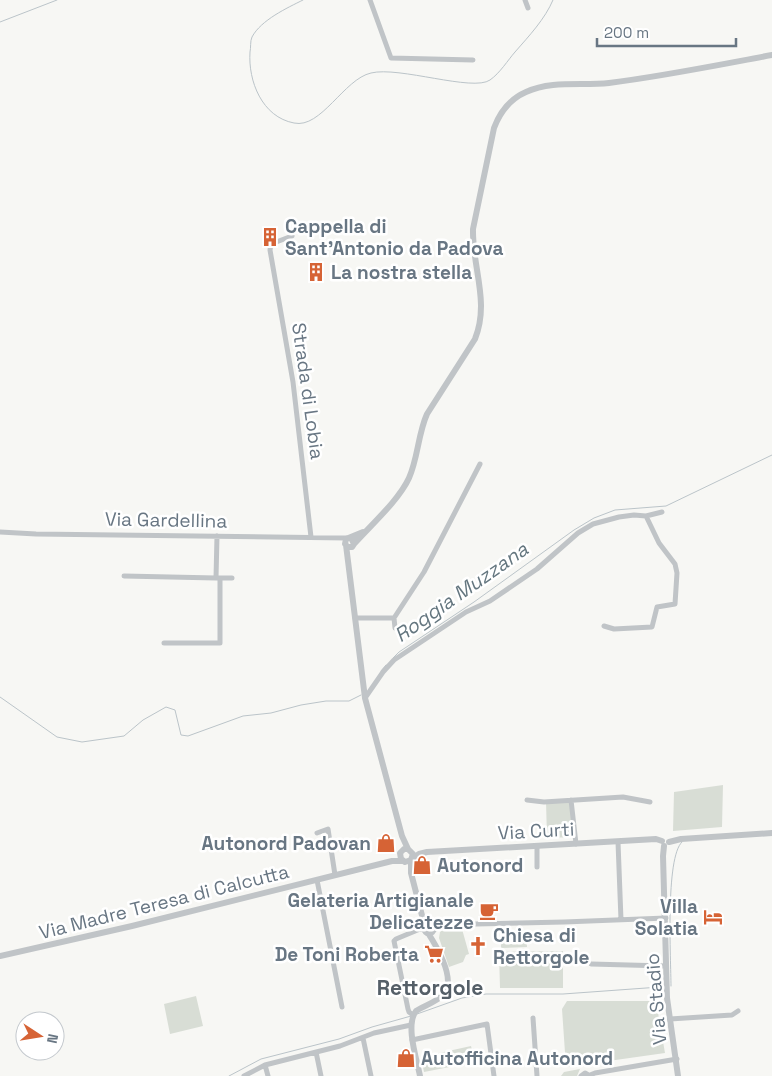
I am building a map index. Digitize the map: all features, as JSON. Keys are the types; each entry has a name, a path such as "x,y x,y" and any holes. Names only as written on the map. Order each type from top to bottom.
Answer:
{"street":[{"path":"370,0 391,58 473,60"},
{"path":"525,0 528,8"},
{"path":"244,1076 265,1065 340,1046 412,1020 416,1011 444,994 447,986 448,978 445,969 422,914 412,873 412,852 408,849 402,836 362,682 349,562 350,542 368,529 406,485 414,464 424,422 475,339 480,325 482,311 473,244 473,229 494,128 498,117 518,96 527,91 546,86 600,84 638,79 772,55"},
{"name":"Strada di Lobia","path":"292,236 271,244 270,250 293,382 311,537"},
{"path":"395,628 394,618 424,572 480,464"},
{"path":"365,695 394,660 466,612 490,601 537,569 578,533 593,524 619,517 646,516 662,512"},
{"path":"604,626 614,629 652,628 657,607 675,604 677,574 675,564 659,543 646,516"},
{"name":"Via Gardellina","path":"0,532 333,537 350,542"},
{"path":"164,643 220,643 217,536"},
{"path":"124,576 232,578"},
{"path":"355,618 394,618"},
{"path":"526,800 544,802 623,797 650,802"},
{"path":"572,800 576,844"},
{"path":"317,833 328,829 335,875"},
{"name":"Via Curti","path":"412,859 419,854 427,852 656,840 665,843 681,839 772,833"},
{"path":"402,836 400,857 412,873"},
{"path":"618,842 621,920"},
{"name":"Via Stadio","path":"665,843 662,856 666,918 667,998 678,1076"},
{"path":"536,846 537,867"},
{"path":"392,861 404,849 408,849"},
{"path":"403,861 408,862 412,859"},
{"name":"Via Madre Teresa di Calcutta","path":"0,956 132,926 392,861 403,861"},
{"path":"318,880 342,1007"},
{"path":"420,1076 412,1040 412,1020 394,941 396,939 420,929 451,924 666,918"},
{"path":"591,964 666,966"},
{"path":"670,1019 732,1015 738,1011"},
{"path":"533,1018 537,1076"},
{"path":"412,1040 487,1024 494,1076"},
{"path":"363,1038 371,1076"},
{"path":"316,1052 321,1076"},
{"name":"Via Stadio","path":"580,1076 586,1073 590,1075 677,1059"},
{"path":"265,1065 268,1076"}],"shaded area":[{"path":"723,785 722,827 673,831 674,792"},
{"path":"546,801 571,801 573,837 547,838"},
{"path":"444,929 462,929 469,954 466,955 463,962 449,967 439,938 440,932"},
{"path":"526,934 527,947 501,948 501,935"},
{"path":"563,951 563,988 500,988 499,952"},
{"path":"196,996 203,1026 170,1034 164,1004"},
{"path":"567,1001 656,1001 665,1053 566,1067 562,1009"},
{"path":"471,1046 475,1062 424,1072 421,1057"},
{"path":"580,1069 577,1076 561,1076 564,1072"}],"waterway":[{"path":"0,22 57,0"},
{"path":"303,0 275,15 262,25 252,37 250,52 250,63 255,86 265,106 283,119 294,123 304,123 314,119 351,84 371,73 399,73 468,83 481,83 490,80 536,27 546,14 553,0"},
{"name":"Roggia Muzzana","path":"393,658 574,530 594,518 615,510 666,506 772,455"},
{"name":"Roggia Muzzana","path":"381,671 386,665"},
{"name":"Roggia Muzzana","path":"0,697 57,737 82,742 124,736 143,720 166,707 175,710 181,735 188,736 243,716 271,713 326,701 349,701 361,695"},
{"path":"671,986 671,888 673,867 677,851 682,842"},
{"path":"417,1014 462,998 486,994 563,994 660,987"},
{"path":"229,1076 261,1059 339,1039 411,1016"}],"place":[{"name":"Cappella di Sant'Antonio da Padova","path":"270,237"},
{"name":"La nostra stella","path":"316,272"},
{"name":"Autonord Padovan","path":"386,843"},
{"name":"Autonord","path":"422,865"},
{"name":"Gelateria Artigianale Delicatezze","path":"489,911"},
{"name":"Villa Solatia","path":"713,917"},
{"name":"Chiesa di Rettorgole","path":"478,946"},
{"name":"De Toni Roberta","path":"434,954"},
{"name":"Autofficina Autonord","path":"406,1058"}],"district":[{"name":"Rettorgole","path":"430,987"}]}
